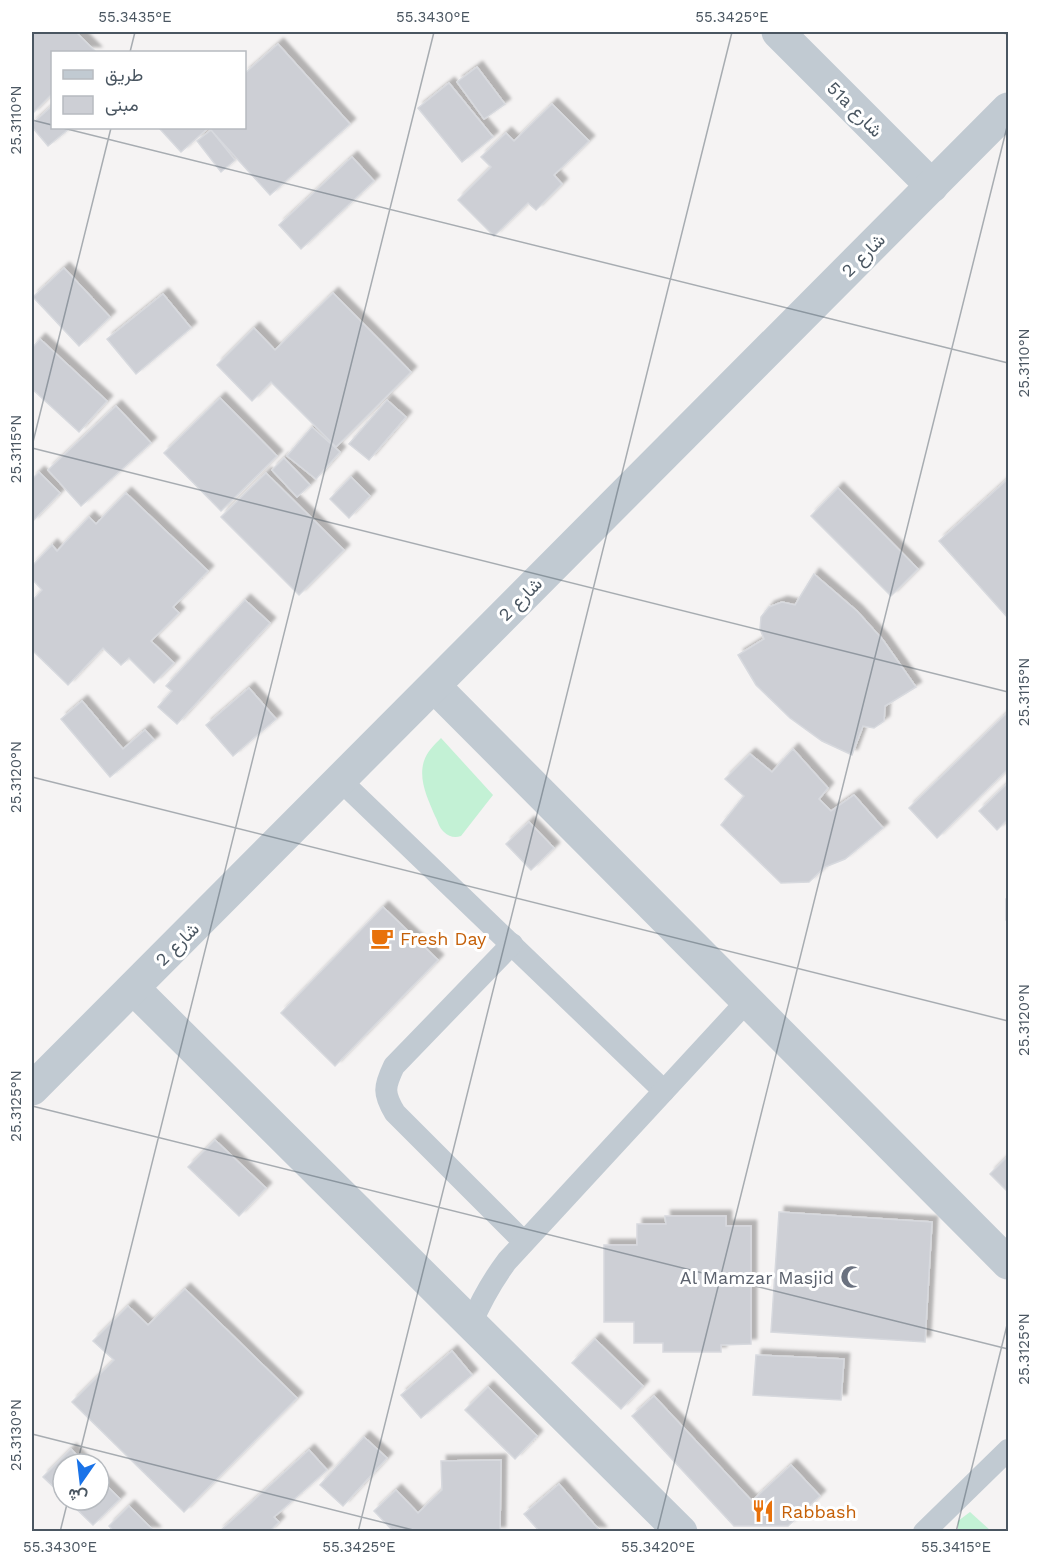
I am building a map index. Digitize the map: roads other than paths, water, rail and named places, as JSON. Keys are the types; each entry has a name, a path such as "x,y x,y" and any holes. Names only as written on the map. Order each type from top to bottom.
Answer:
{"street":[{"name":"51a شارع","path":"778,32 932,186"},
{"name":"شارع 2","path":"32,1089 1008,109"},
{"path":"434,686 1008,1263"},
{"path":"133,988 681,1532"}],"lane":[{"path":"340,780 664,1091"},
{"path":"512,944 394,1066 387,1081 386,1098 395,1113 524,1242"},
{"path":"471,1324 482,1299 507,1261 748,1000"},
{"path":"924,1532 1008,1450"}],"place":[{"name":"Fresh Day","path":"382,938"},
{"name":"Al Mamzar Masjid","path":"852,1277"},
{"name":"Rabbash","path":"763,1511"}]}
